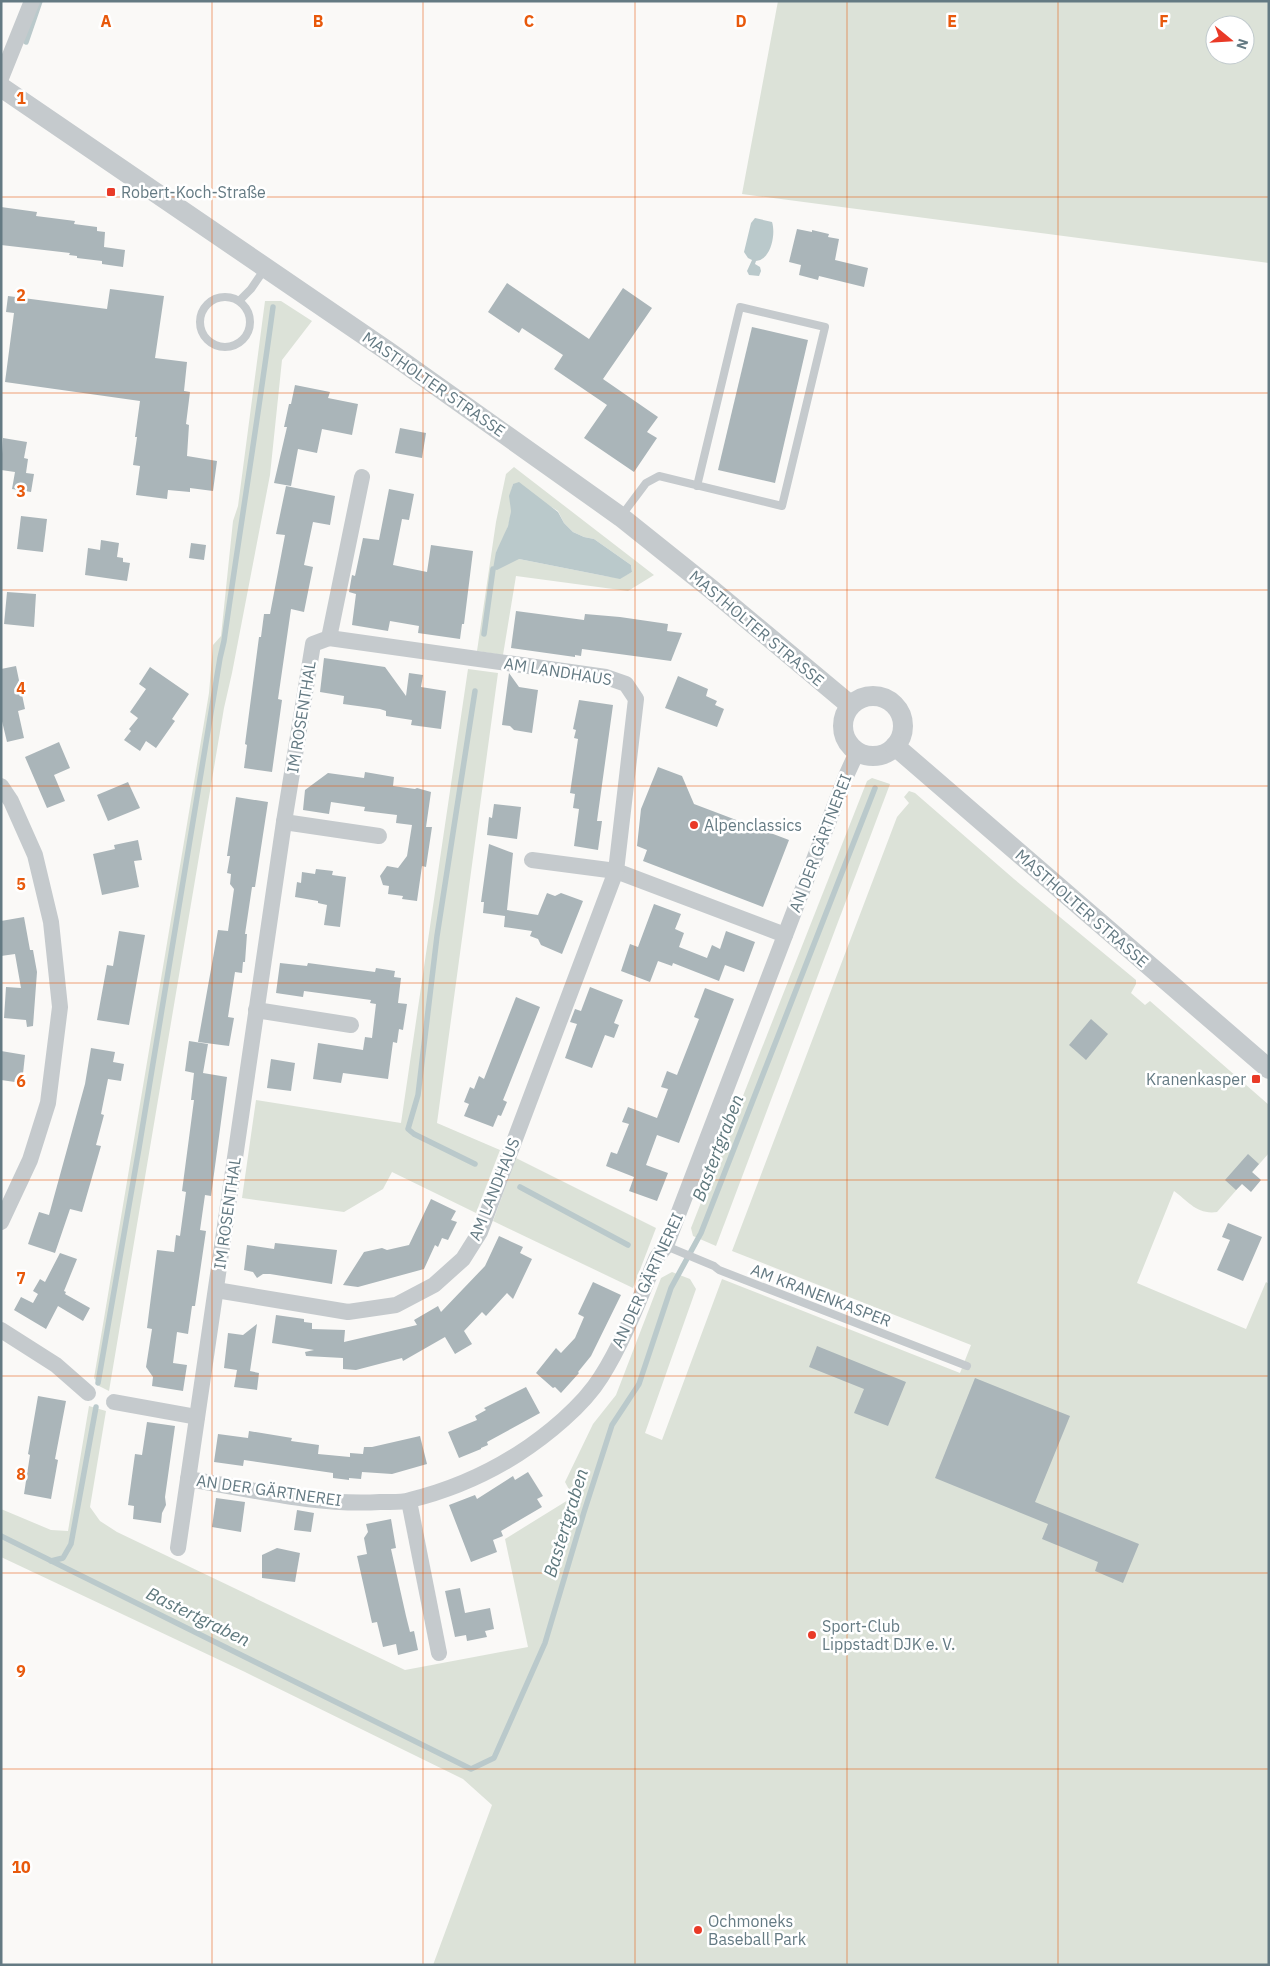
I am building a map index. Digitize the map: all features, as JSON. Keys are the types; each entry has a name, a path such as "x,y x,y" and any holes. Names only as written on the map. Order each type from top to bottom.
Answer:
{"street":[{"path":"1,78 32,1"},
{"name":"MASTHOLTER STRASSE","path":"1,87 459,401 621,517 850,705"},
{"path":"329,638 362,477"},
{"name":"IM ROSENTHAL","path":"178,1548 284,822 313,644 329,638"},
{"name":"AM LANDHAUS","path":"216,1290 348,1312 396,1305 434,1285 463,1259 480,1232 616,871 636,699 626,684 606,677 329,638"},
{"path":"876,695 893,703 903,719 900,738 895,746 877,756 867,756 857,752 850,746 843,730 845,713 850,705 858,699 876,695"},
{"name":"MASTHOLTER STRASSE","path":"895,746 1269,1069"},
{"name":"AN DER GÄRTNEREI","path":"188,1478 318,1501 367,1503 409,1501 469,1480 504,1463 537,1442 569,1414 600,1378 621,1339 657,1257 672,1248 785,935 857,752"},
{"path":"1,786 35,855 51,922 60,1007 48,1103 30,1160 1,1222"},
{"path":"284,822 378,836"},
{"path":"532,860 616,871 785,935"},
{"path":"256,1010 351,1025"},
{"path":"1,1330 56,1365 88,1393"},
{"path":"114,1402 197,1417"},
{"path":"409,1501 439,1652"}],"lane":[{"path":"239,301 251,289 266,268"},
{"path":"227,296 239,301 248,312 250,325 245,338 235,345 221,347 207,340 200,329 200,316 208,303 217,298 227,296"},
{"path":"621,517 646,483 659,476 696,486 782,506 825,327 740,307 696,486"},
{"name":"AM KRANENKASPER","path":"672,1248 714,1266 719,1270 967,1366"}],"shaded area":[{"path":"778,1 1269,1 1269,263 742,194"},
{"path":"755,218 772,222 773,227 773,239 769,251 761,260 756,261 755,264 760,267 759,276 749,275 747,271 752,260 744,252 751,223"},
{"path":"265,301 281,301 312,321 282,360 270,475 224,708 109,1391 99,1386 94,1378 209,693 213,645 221,636 233,521 238,506"},
{"path":"514,467 654,575 628,591 516,576 503,655 477,651 496,522 506,474","holes":["513,484 558,511 564,523 573,532 594,539 631,565 632,572 620,578 605,576 519,559 496,552 509,522"]},
{"path":"519,482 558,512 564,523 573,532 594,539 631,565 632,572 620,579 519,559 497,570 493,569 496,552 508,526 511,511 509,496 513,484"},
{"path":"468,669 498,673 437,1123 500,1150 476,1213 392,1172 383,1189 344,1212 242,1198 256,1100 401,1123"},
{"path":"872,778 890,784 716,1246 693,1236 691,1228 867,781"},
{"path":"909,791 915,793 1014,879 1136,980 1131,993 1145,1005 1150,1001 1269,1105 1269,1153 1217,1212 1198,1209 1174,1191 1137,1283 1246,1329 1266,1282 1269,1284 1269,1965 433,1965 492,1805 463,1779 245,1672 1,1557 1,1509 51,1530 68,1531 89,1406 106,1411 90,1507 100,1521 117,1532 405,1670 528,1647 505,1539 573,1497 565,1482 593,1424 616,1395 661,1278 672,1272 690,1279 696,1289 645,1433 662,1440 722,1279 960,1373 971,1345 732,1251 897,817 909,803 904,797"},
{"path":"516,1158 656,1228 633,1288 493,1221"}],"building":[{"path":"1,207 37,212 36,216 75,221 74,224 97,227 97,231 105,232 104,247 125,250 123,267 102,264 102,261 77,258 77,256 69,255 70,253 1,245"},
{"path":"797,229 829,234 828,237 839,239 835,260 868,268 864,287 819,276 818,280 799,275 801,265 789,262"},
{"path":"507,283 589,339 623,288 652,308 603,379 658,417 647,432 657,438 634,472 584,438 607,405 554,369 563,355 522,328 519,333 488,312"},
{"path":"110,289 164,296 155,358 187,362 184,391 190,392 186,424 189,425 187,456 217,461 213,491 190,488 190,492 168,490 167,499 136,495 140,466 133,465 140,401 5,382 14,313 6,312 8,296 107,309"},
{"path":"752,327 808,340 775,483 718,470"},
{"path":"295,385 330,392 328,398 358,404 352,435 322,429 317,453 298,449 291,486 274,483 287,427 284,427"},
{"path":"400,428 426,433 422,458 395,453"},
{"path":"3,438 27,442 24,458 28,459 26,473 34,474 31,492 12,489 15,472 1,470"},
{"path":"286,486 335,496 330,525 313,522 304,565 313,567 304,612 291,609 278,699 282,700 272,772 244,768 247,745 245,744 259,637 261,637 264,614 270,614 285,535 276,534"},
{"path":"389,489 414,494 409,520 402,519 393,565 427,572 431,545 473,551 464,624 462,624 460,639 418,633 419,626 390,621 388,631 352,625 356,594 349,592 352,575 355,576 363,538 379,540"},
{"path":"21,516 47,519 43,552 17,549"},
{"path":"101,540 119,543 117,557 123,558 123,562 130,563 127,581 85,575 88,548 100,550"},
{"path":"191,543 206,545 204,560 189,558"},
{"path":"7,592 36,594 34,627 4,624"},
{"path":"516,611 584,620 585,614 620,617 668,624 667,631 682,633 671,661 582,649 581,656 575,655 575,657 511,648"},
{"path":"324,658 385,667 406,696 409,673 423,675 421,687 446,691 441,729 411,725 412,720 386,716 386,711 380,709 343,704 344,696 320,692"},
{"path":"16,666 25,709 18,711 24,738 7,742 1,717 1,669"},
{"path":"150,667 189,694 172,719 175,721 156,748 146,741 140,751 124,740 131,731 129,729 138,718 130,712 146,689 139,684"},
{"path":"509,673 519,687 538,690 532,733 514,730 510,726 502,725"},
{"path":"678,676 708,689 706,696 717,701 715,705 724,709 717,727 665,708"},
{"path":"579,700 613,705 597,821 602,821 598,850 574,846 579,809 573,808 575,794 570,793 578,739 574,738 576,730 573,729"},
{"path":"59,742 70,768 54,775 65,801 47,808 25,757"},
{"name":"Alpenclassics","path":"658,767 682,776 694,804 789,840 763,907 643,861 647,850 637,846 641,809"},
{"path":"365,772 394,777 393,786 417,788 431,792 426,827 432,827 426,867 422,866 417,901 402,899 403,896 388,894 389,886 383,885 380,876 387,866 398,868 407,856 412,825 396,823 397,815 364,811 365,807 331,802 329,814 303,810 305,790 328,773 364,778"},
{"path":"128,782 140,808 108,821 97,795"},
{"path":"236,797 268,802 255,887 252,887 245,934 247,934 245,962 243,962 242,973 235,972 228,1017 234,1018 229,1046 198,1042 218,930 228,931 234,889 230,884 231,874 227,873 230,856 227,856"},
{"path":"494,804 521,807 517,839 487,835 489,817 492,818"},
{"path":"138,840 142,860 134,861 139,887 102,895 93,854 115,849 114,845"},
{"path":"489,844 513,853 507,910 538,915 547,893 555,896 561,893 583,901 562,954 541,945 538,939 530,936 532,931 504,927 505,916 483,913 484,902 481,902"},
{"path":"316,869 333,871 332,875 346,877 340,927 324,925 327,905 318,903 318,901 295,897 297,882 301,883 302,872 315,874"},
{"path":"654,904 681,914 675,929 684,933 679,947 707,958 712,945 720,949 726,931 755,942 744,972 725,965 719,981 673,963 672,966 658,961 650,982 621,971 630,944 638,947"},
{"path":"24,917 30,950 33,950 37,972 33,1026 27,1027 26,1020 4,1018 6,987 21,988 15,954 1,956 1,921"},
{"path":"119,931 145,935 129,1025 97,1020 107,965 113,966"},
{"path":"280,963 307,966 308,963 375,972 376,968 395,971 394,977 401,978 398,1003 407,1004 403,1030 399,1029 397,1043 393,1042 388,1079 343,1073 341,1083 313,1079 318,1043 363,1050 365,1037 372,1038 376,1004 370,1003 371,1000 304,991 303,997 276,993"},
{"path":"590,987 623,1000 614,1023 619,1025 614,1038 605,1035 592,1068 565,1058 577,1024 570,1022 575,1009 581,1011"},
{"path":"705,988 734,999 679,1143 657,1135 646,1165 668,1173 657,1201 629,1191 634,1177 606,1166 611,1152 617,1154 629,1124 622,1122 628,1107 657,1118 668,1089 661,1087 667,1071 677,1075 699,1019 694,1017"},
{"path":"516,997 540,1007 503,1100 507,1102 501,1116 498,1115 493,1127 464,1116 469,1104 464,1102 470,1087 474,1089 479,1076 484,1079"},
{"path":"1091,1019 1108,1034 1086,1060 1069,1045"},
{"path":"189,1041 208,1044 203,1073 227,1077 211,1196 205,1195 200,1230 206,1231 195,1306 192,1306 188,1334 177,1332 173,1363 187,1365 183,1391 152,1386 153,1377 146,1367 152,1329 147,1328 157,1250 174,1252 176,1235 180,1236 186,1192 182,1191 194,1100 191,1100 194,1073 185,1071"},
{"path":"91,1048 115,1052 113,1062 124,1064 121,1081 108,1079 101,1114 104,1115 96,1145 101,1146 82,1212 70,1209 55,1253 28,1244 39,1212 49,1215 85,1084"},
{"path":"1,1051 25,1055 22,1083 1,1080"},
{"path":"271,1059 295,1063 291,1091 267,1088"},
{"path":"1248,1154 1259,1164 1252,1172 1261,1180 1251,1192 1242,1184 1236,1190 1225,1180"},
{"path":"431,1199 456,1211 451,1220 457,1222 448,1240 442,1238 438,1247 435,1245 424,1269 358,1287 343,1285 364,1252 382,1248 387,1250 409,1245"},
{"path":"1228,1223 1262,1237 1243,1281 1217,1270 1230,1240 1222,1237"},
{"path":"499,1236 523,1247 520,1253 532,1259 513,1299 507,1293 486,1316 482,1312 464,1331 472,1344 455,1354 445,1337 403,1361 402,1358 356,1370 343,1369 343,1358 306,1356 305,1352 314,1350 272,1343 276,1315 304,1319 304,1322 312,1323 312,1329 345,1330 344,1342 417,1325 414,1320 438,1306 441,1312 485,1266"},
{"path":"275,1243 337,1250 332,1284 270,1274 263,1274 257,1278 253,1272 244,1270 247,1245 274,1249"},
{"path":"60,1253 77,1259 64,1291 66,1292 65,1294 90,1308 83,1321 58,1306 46,1329 14,1310 21,1297 33,1303 38,1294 33,1291 40,1279 45,1282"},
{"path":"593,1282 621,1295 591,1356 561,1393 536,1373 556,1348 561,1353 575,1338 584,1317 578,1314"},
{"path":"257,1324 250,1371 259,1373 257,1390 234,1387 237,1370 224,1368 228,1333 243,1335"},
{"path":"817,1346 906,1382 888,1426 854,1413 864,1389 809,1367"},
{"path":"975,1378 1070,1416 1035,1502 1139,1544 1123,1583 1095,1571 1098,1562 1042,1539 1048,1524 935,1478"},
{"path":"526,1387 540,1413 487,1442 488,1445 481,1449 459,1458 448,1432 477,1420 475,1416 486,1410 484,1408"},
{"path":"38,1396 66,1401 55,1459 58,1460 51,1499 24,1494 30,1455 28,1454"},
{"path":"147,1422 175,1426 165,1497 166,1505 162,1513 161,1523 133,1519 134,1506 128,1505 135,1454 142,1455"},
{"path":"249,1431 292,1438 291,1441 319,1445 318,1454 350,1457 350,1453 363,1454 364,1447 372,1447 420,1436 427,1464 392,1474 362,1472 361,1479 349,1478 349,1480 333,1478 333,1473 244,1460 243,1466 214,1462 218,1434 248,1438"},
{"path":"528,1472 543,1496 537,1499 542,1507 501,1531 503,1536 493,1540 497,1552 471,1562 449,1505 475,1495 477,1499 513,1476 515,1480"},
{"path":"216,1498 245,1502 241,1532 212,1527"},
{"path":"297,1510 314,1513 311,1532 294,1530"},
{"path":"391,1519 396,1548 391,1549 410,1632 414,1631 418,1650 398,1655 396,1644 383,1647 377,1622 372,1623 357,1556 367,1554 364,1538 368,1532 366,1524"},
{"path":"277,1548 300,1553 295,1582 262,1578 262,1555"},
{"path":"460,1588 465,1613 490,1608 494,1629 485,1631 487,1637 467,1641 466,1635 455,1637 445,1591"}],"waterway":[{"path":"26,42 40,1"},
{"path":"98,1383 224,641 273,307"},
{"path":"484,634 493,569"},
{"path":"475,691 437,936 418,1095 408,1129 414,1134 475,1164"},
{"name":"Bastertgraben","path":"1,1536 471,1769 494,1758 545,1643 612,1425 639,1384 671,1288 701,1233 875,788"},
{"path":"520,1187 628,1245"},
{"path":"51,1561 63,1558 71,1544 96,1407"}],"place":[{"name":"Robert-Koch-Straße","path":"111,192"},
{"name":"Alpenclassics","path":"694,825"},
{"name":"Kranenkasper","path":"1256,1079"},
{"name":"Sport-Club Lippstadt DJK e. V.","path":"812,1635"},
{"name":"Ochmoneks Baseball Park","path":"698,1930"}]}
